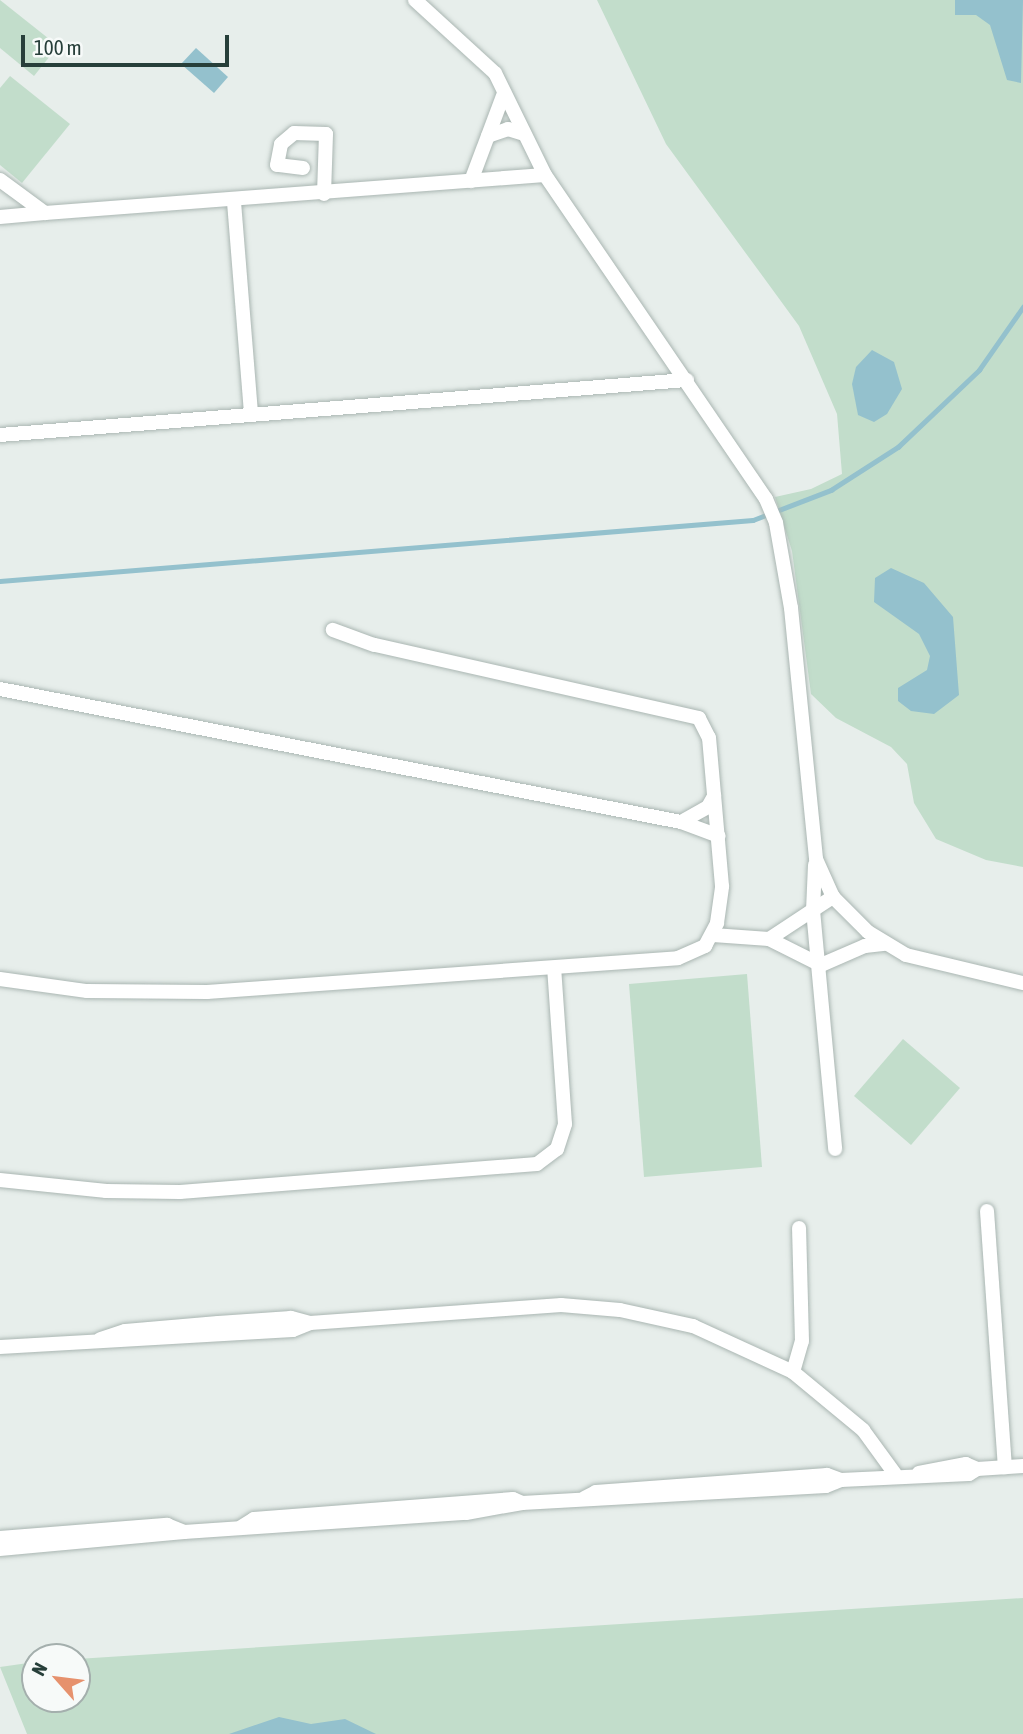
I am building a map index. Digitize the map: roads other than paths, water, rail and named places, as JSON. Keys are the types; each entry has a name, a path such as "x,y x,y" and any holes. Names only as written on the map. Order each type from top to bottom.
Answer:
{"street":[{"path":"415,0 484,58 545,175 766,499 776,523 791,608 816,859 813,910 821,965 835,1149"},
{"path":"471,181 504,93"},
{"path":"488,136 508,129 524,134"},
{"path":"303,168 277,165 285,139 307,131 326,134 324,194"},
{"path":"0,217 234,202 545,175"},
{"path":"0,180 45,213"},
{"path":"234,202 251,413"},
{"path":"0,435 687,380"},
{"path":"0,979 88,991 170,994 678,958 705,946 713,935 721,898 719,836 709,738 695,715 374,645 333,630"},
{"path":"0,689 681,822 719,836"},
{"path":"681,822 708,807 714,796"},
{"path":"816,859 833,897 885,944 937,966 1023,983"},
{"path":"769,939 833,897"},
{"path":"713,935 769,939 821,965"},
{"path":"821,965 864,946 885,944"},
{"path":"0,1180 106,1191 180,1192 537,1164 556,1149 565,1124 554,968"},
{"path":"986,1211 1005,1467"},
{"path":"793,1372 802,1341 799,1228"},
{"path":"0,1347 100,1339 125,1331 293,1330 310,1323 584,1305 693,1326 793,1372 863,1430 895,1474"},
{"path":"0,1538 43,1540 184,1532 416,1512 513,1499 522,1503 584,1498 596,1492 742,1486 827,1475 841,1480 895,1474 970,1474 977,1469 1023,1466"},
{"path":"0,1549 43,1540"}],"water":[{"path":"955,0 1023,0 1021,83 1007,80 990,25 976,15 955,15"},
{"path":"196,48 228,77 214,93 181,64"},
{"path":"872,350 894,362 902,389 887,414 874,422 858,415 852,384 856,367"},
{"path":"891,568 924,583 953,617 959,695 934,714 911,711 898,701 898,688 927,670 930,656 919,634 874,602 875,578"},
{"path":"279,1717 311,1724 345,1719 376,1734 229,1734"}],"waterway":[{"path":"0,581 753,520 831,490 898,447 979,370 1023,307"}]}
